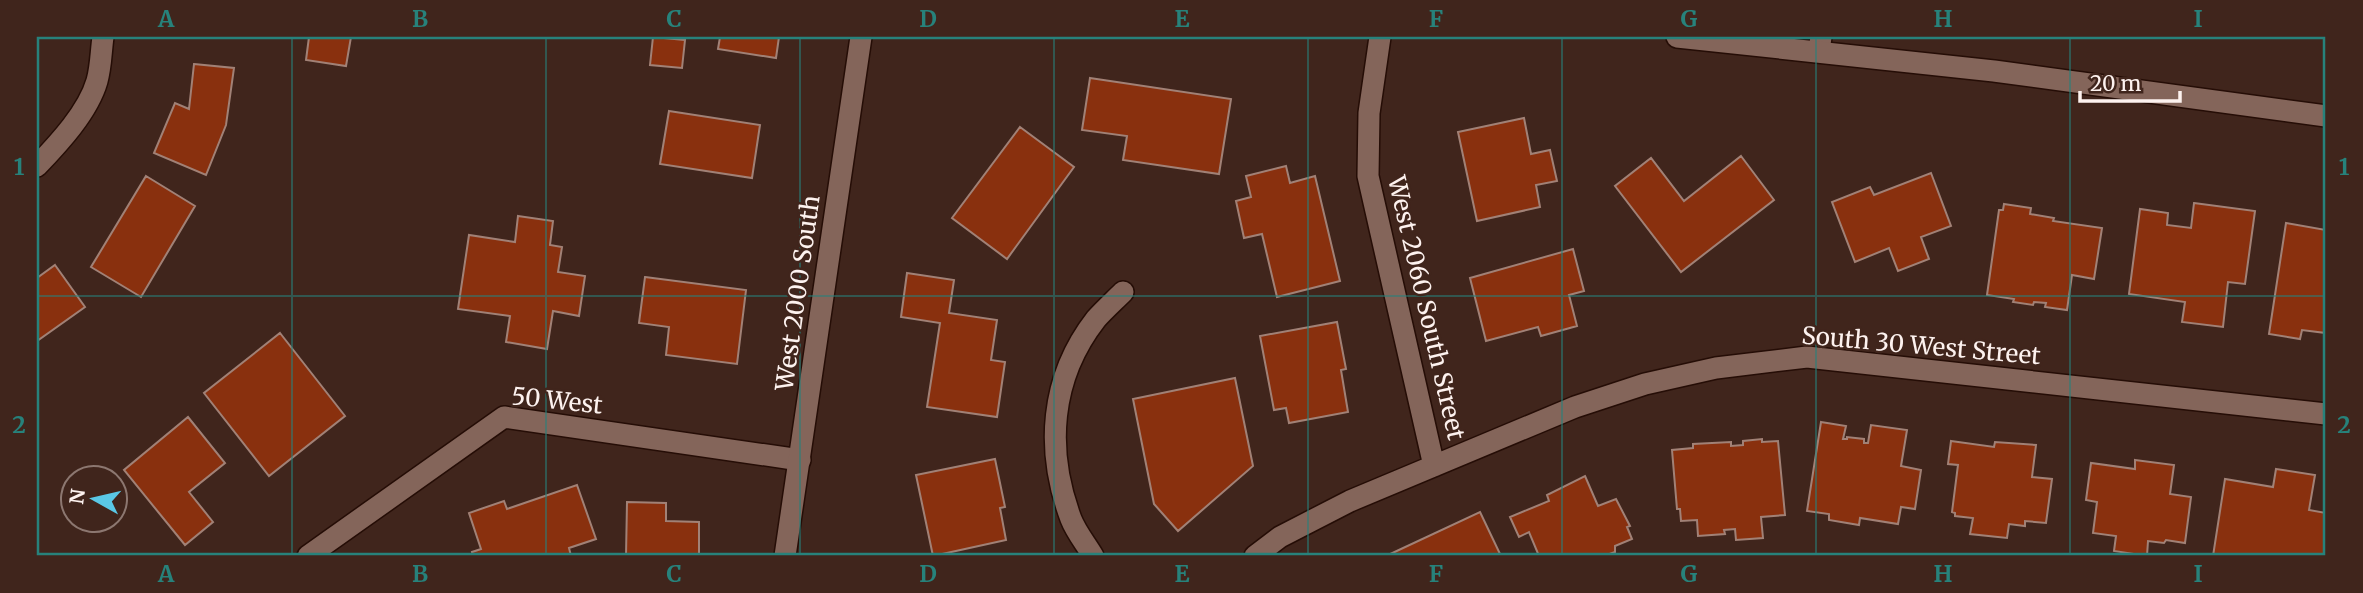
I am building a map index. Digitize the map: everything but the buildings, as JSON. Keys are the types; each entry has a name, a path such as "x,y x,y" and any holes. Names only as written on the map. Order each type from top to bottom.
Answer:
{"street":[{"path":"37,166 62,139 83,109 97,82 103,37"},
{"name":"West 2000 South","path":"785,556 861,37"},
{"name":"West 2060 South Street","path":"1380,37 1368,113 1368,176 1434,466"},
{"path":"1677,37 1820,44 1994,71 2326,116"},
{"path":"1093,556 1072,522 1059,480 1055,434 1060,389 1077,348 1097,318 1123,292"},
{"name":"South 30 West Street","path":"1255,556 1280,537 1350,501 1575,407 1645,384 1716,368 1807,357 2326,414"},
{"name":"50 West","path":"308,556 504,417 800,460"}]}
